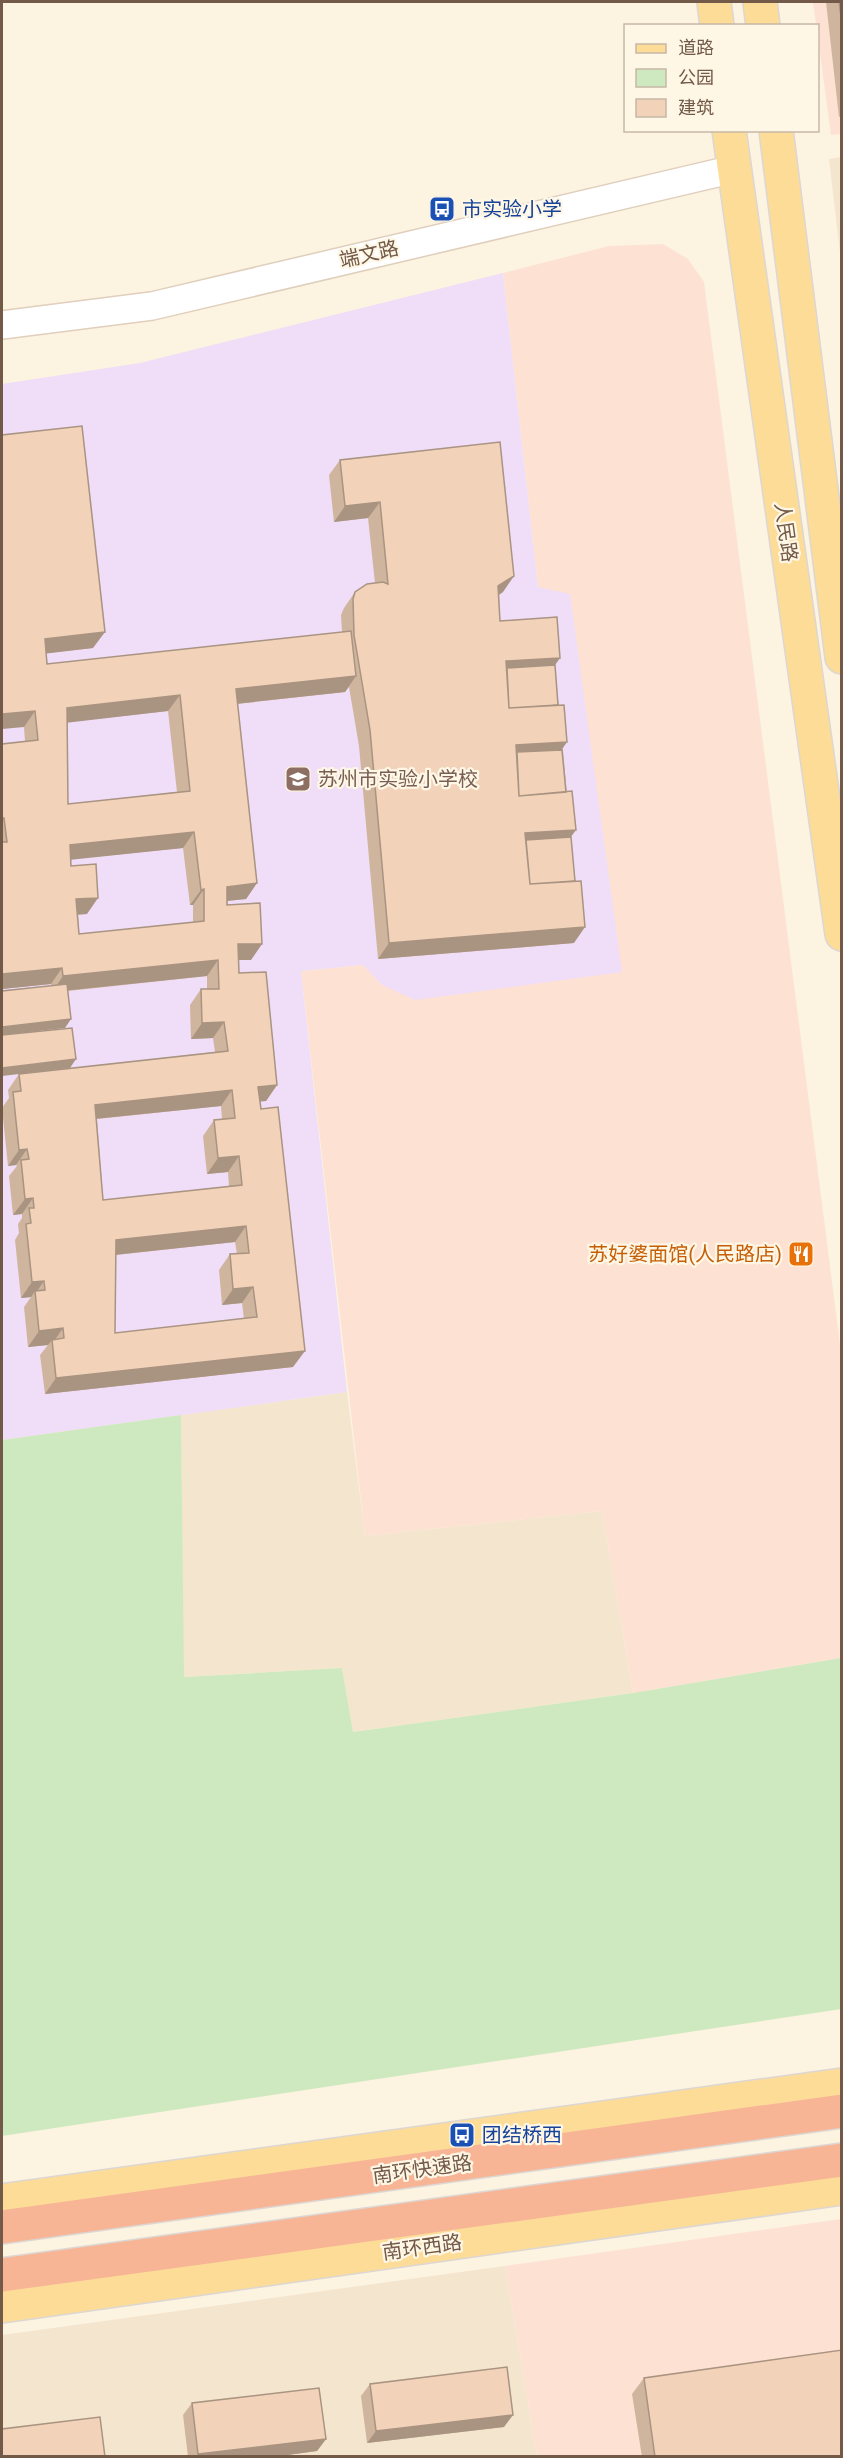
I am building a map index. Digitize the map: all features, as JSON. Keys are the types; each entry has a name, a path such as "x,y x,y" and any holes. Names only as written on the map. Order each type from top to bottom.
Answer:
{"highway":[{"name":"南环快速路","path":"2,2227 842,2110"},
{"path":"2,2275 842,2160"}],"main road":[{"path":"714,2 717,24"},
{"path":"760,2 763,24"},
{"name":"人民路","path":"729,132 842,934"},
{"name":"人民路","path":"776,132 842,657"},
{"path":"2,2202 842,2085"},
{"name":"南环西路","path":"2,2306 842,2188"}],"street":[{"name":"端文路","path":"2,325 152,306 734,169"}],"shaded area":[{"path":"813,2 841,2 841,134 831,135 819,46 819,24 816,24"},
{"path":"842,157 841,261 829,159"},
{"path":"663,244 688,259 704,282 841,1352 841,1658 633,1693 602,1511 365,1536 301,971 363,965 382,985 538,587 503,273 609,246"},
{"name":"苏州市实验小学校","path":"503,273 538,587 570,594 622,972 415,1000 382,985 363,965 301,971 347,1392 2,1440 2,384 140,363"},
{"path":"347,1392 365,1536 602,1511 633,1693 353,1732 342,1668 183,1677 181,1415"},
{"path":"841,2219 841,2456 537,2456 505,2266"},
{"path":"505,2266 537,2456 2,2456 2,2335"}],"green space":[{"path":"181,1415 184,1677 342,1668 353,1732 633,1693 841,1658 841,2009 2,2136 2,1440"}],"building":[{"path":"839,2 842,2 842,24"},
{"path":"82,426 105,632 45,639 47,664 351,631 356,676 236,689 257,883 227,887 227,905 260,903 262,944 238,944 239,973 266,972 277,1085 258,1087 261,1109 278,1107 305,1351 56,1378 52,1340 64,1338 63,1328 39,1331 35,1291 45,1290 44,1281 32,1282 26,1224 31,1223 29,1208 34,1208 33,1198 25,1199 21,1160 29,1159 27,1149 19,1150 13,1092 21,1091 19,1074 228,1051 224,1022 202,1023 201,989 219,989 218,960 63,976 62,968 2,974 2,842 7,842 4,818 2,818 2,744 38,740 35,711 2,714 2,435","holes":["180,695 190,791 68,804 67,708","194,832 201,890 204,889 204,921 79,934 76,899 98,898 96,864 71,866 70,845","232,1090 235,1118 214,1120 218,1158 239,1156 242,1185 103,1200 95,1105","246,1226 249,1253 230,1254 233,1289 253,1287 257,1317 115,1333 116,1240"]},
{"path":"500,442 514,576 498,586 500,621 557,617 560,658 506,661 509,708 564,705 567,742 516,745 519,796 572,791 576,830 525,833 530,884 581,881 585,927 389,943 370,730 354,635 353,599 355,592 367,584 383,582 388,584 380,502 345,506 340,460"},
{"path":"555,665 558,705 509,708 507,668"},
{"path":"562,750 566,792 519,796 517,752"},
{"path":"571,837 575,881 530,884 526,840"},
{"path":"67,984 71,1019 2,1027 2,991"},
{"path":"72,1028 76,1059 2,1068 2,1035"},
{"path":"842,2350 842,2457 655,2457 644,2378"},
{"path":"507,2367 513,2415 376,2431 370,2384"},
{"path":"319,2388 326,2439 198,2454 192,2403"},
{"path":"100,2417 105,2457 2,2457 2,2429"}],"place":[{"name":"市实验小学","path":"442,209"},
{"name":"苏州市实验小学校","path":"298,779"},
{"name":"苏好婆面馆(人民路店)","path":"801,1254"},
{"name":"团结桥西","path":"462,2135"}]}
